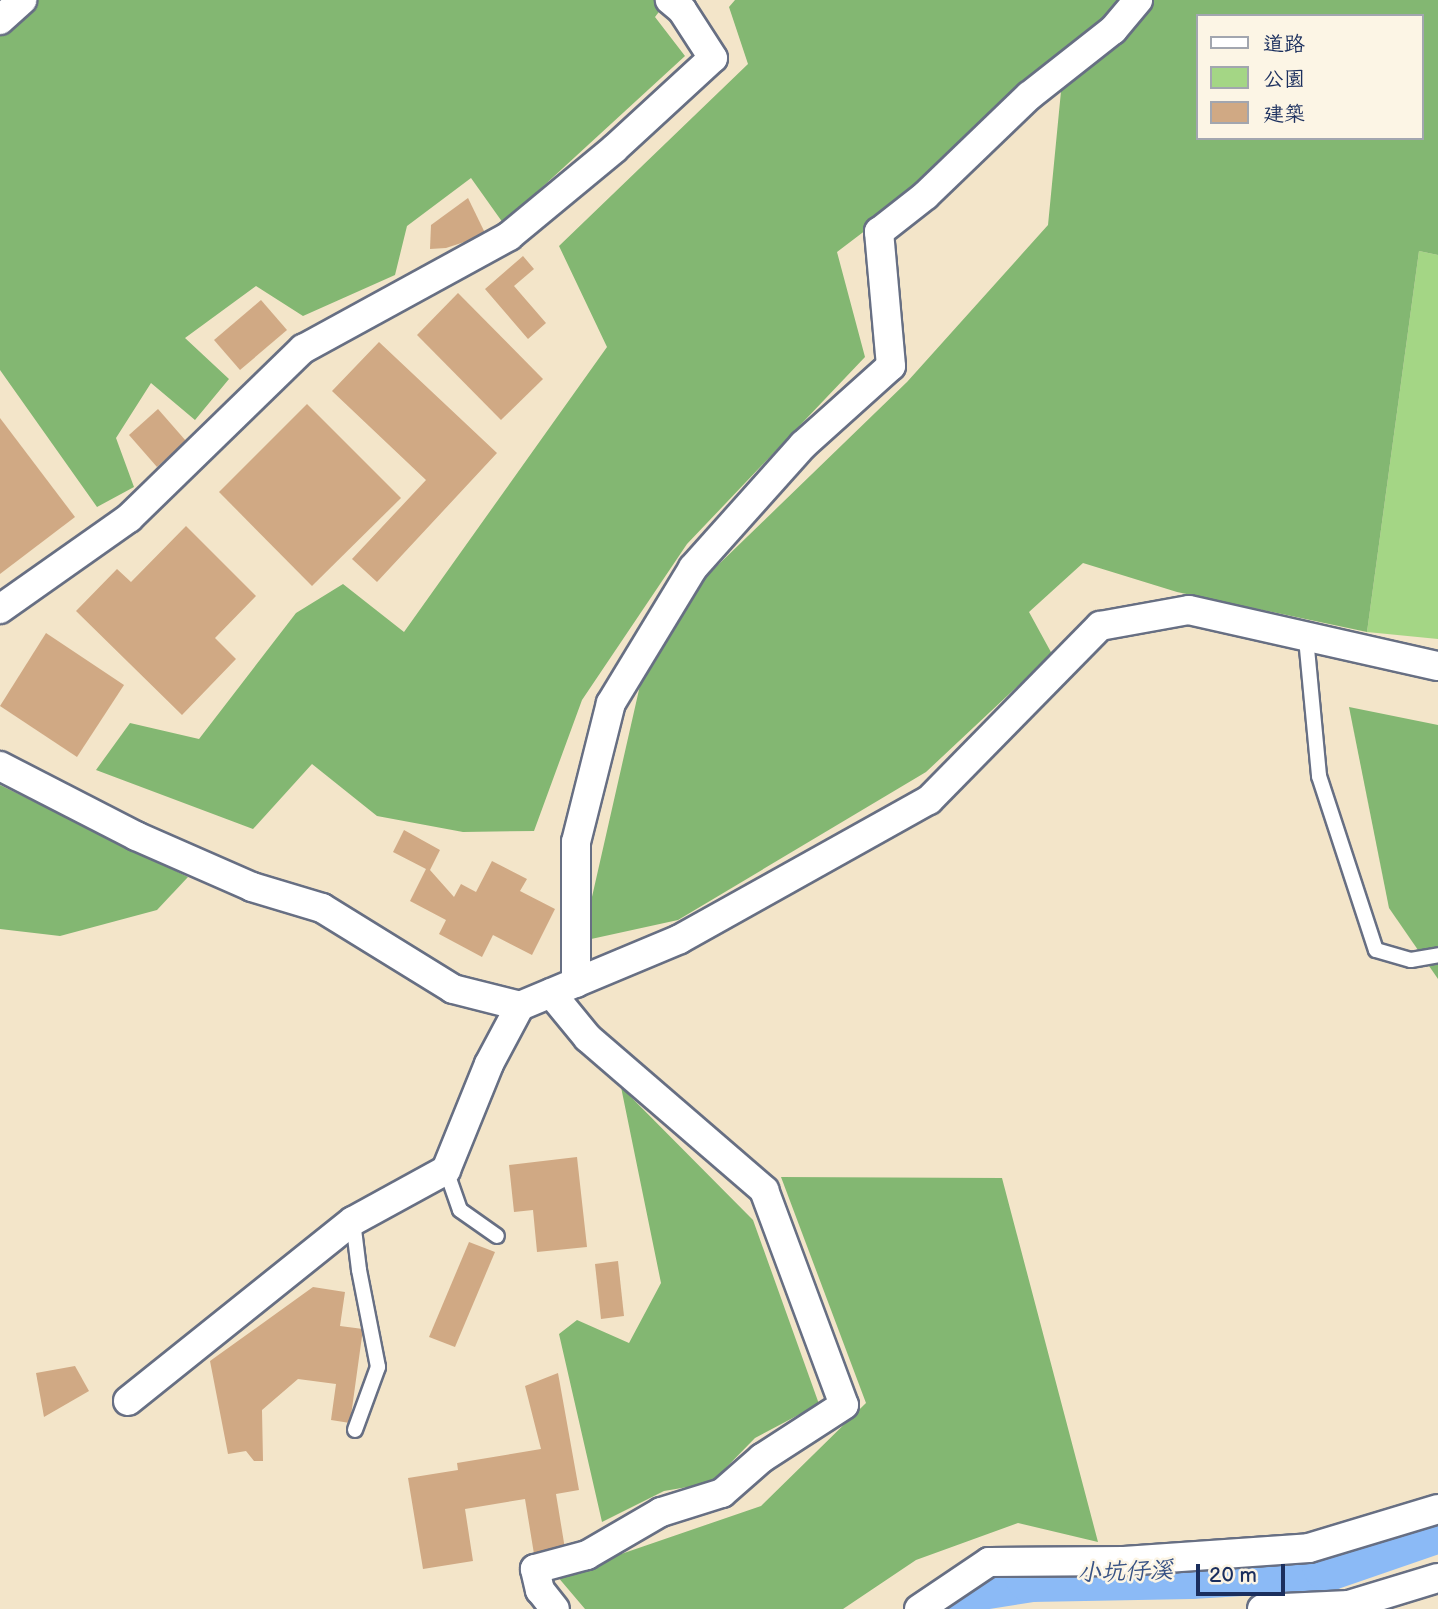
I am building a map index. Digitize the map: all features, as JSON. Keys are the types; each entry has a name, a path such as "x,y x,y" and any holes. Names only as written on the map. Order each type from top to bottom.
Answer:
{"street":[{"path":"0,20 22,0"},
{"path":"555,1609 540,1590 535,1569 587,1555 661,1512 722,1493 762,1458 844,1405 764,1190 588,1038 563,988 576,842 611,703 693,568 803,444 891,366 879,232 926,195 1029,96 1112,30 1138,0"},
{"path":"0,609 129,518 303,349 509,236 614,149 713,58 682,4"},
{"path":"0,765 136,836 252,887 323,908 453,989 520,1006 680,939 929,800 1100,626 1189,610 1438,666"},
{"path":"128,1401 353,1220 446,1170 489,1065 520,1006"},
{"path":"919,1609 989,1562 1124,1561 1309,1548 1438,1509"},
{"path":"1262,1609 1349,1605 1438,1577"}],"lane":[{"path":"1306,638 1319,776 1376,950 1411,960 1438,955"},
{"path":"446,1170 460,1210 497,1236"},
{"path":"353,1220 359,1270 378,1367 355,1430"}],"green space":[{"path":"0,0 668,0 655,17 685,56 503,223 471,178 407,226 395,275 303,316 256,286 185,338 229,379 195,420 151,383 116,438 134,487 97,507 0,370"},
{"path":"735,0 1438,0 1438,255 1419,251 1367,632 1177,592 1083,563 1029,612 1052,654 926,772 678,920 582,941 653,628 907,382 1048,225 1062,81 837,252 865,357 687,544 582,700 534,831 463,832 377,816 312,764 253,829 96,770 130,723 199,739 296,613 343,584 404,632 607,347 559,246 748,64 729,7"},
{"path":"1419,251 1438,255 1438,639 1367,632"},
{"path":"1349,707 1438,725 1438,979 1389,908"},
{"path":"0,785 188,877 157,910 60,936 0,929"},
{"path":"621,1087 753,1220 819,1404 755,1438 711,1483 664,1491 602,1522 559,1334 577,1320 629,1343 661,1283"},
{"path":"781,1177 1002,1178 1098,1542 1018,1523 916,1560 843,1609 585,1609 557,1576 761,1506 866,1403"}],"building":[{"path":"468,198 486,235 446,248 430,249 431,225"},
{"path":"523,256 534,269 514,286 546,323 528,339 485,289"},
{"path":"458,293 543,379 501,420 417,335"},
{"path":"261,300 287,330 240,370 214,340"},
{"path":"379,342 497,453 377,582 352,559 426,480 332,391"},
{"path":"307,404 401,498 312,586 219,492"},
{"path":"158,409 186,441 157,467 129,435"},
{"path":"0,418 75,517 0,574"},
{"path":"186,526 256,596 215,638 236,659 182,715 76,611 117,569 131,582"},
{"path":"46,633 124,685 77,757 0,706"},
{"path":"404,830 440,850 430,870 454,897 461,884 476,892 492,861 527,879 520,891 555,909 532,955 493,935 482,957 439,934 446,920 410,901 426,869 393,852"},
{"path":"577,1157 587,1247 537,1252 533,1210 514,1212 509,1165"},
{"path":"469,1242 495,1252 455,1347 429,1337"},
{"path":"618,1261 624,1316 601,1319 595,1264"},
{"path":"313,1287 345,1292 340,1326 363,1329 350,1423 331,1420 336,1384 298,1379 262,1410 263,1461 254,1461 246,1451 228,1454 210,1361"},
{"path":"75,1366 89,1391 44,1417 36,1373"},
{"path":"558,1373 579,1490 556,1494 566,1555 535,1560 525,1499 465,1509 473,1561 423,1569 408,1478 458,1470 457,1463 541,1449 525,1386"}],"waterway":[{"name":"小坑仔溪","path":"939,1609 975,1585 1031,1576 1191,1573 1328,1565 1438,1527"}]}
